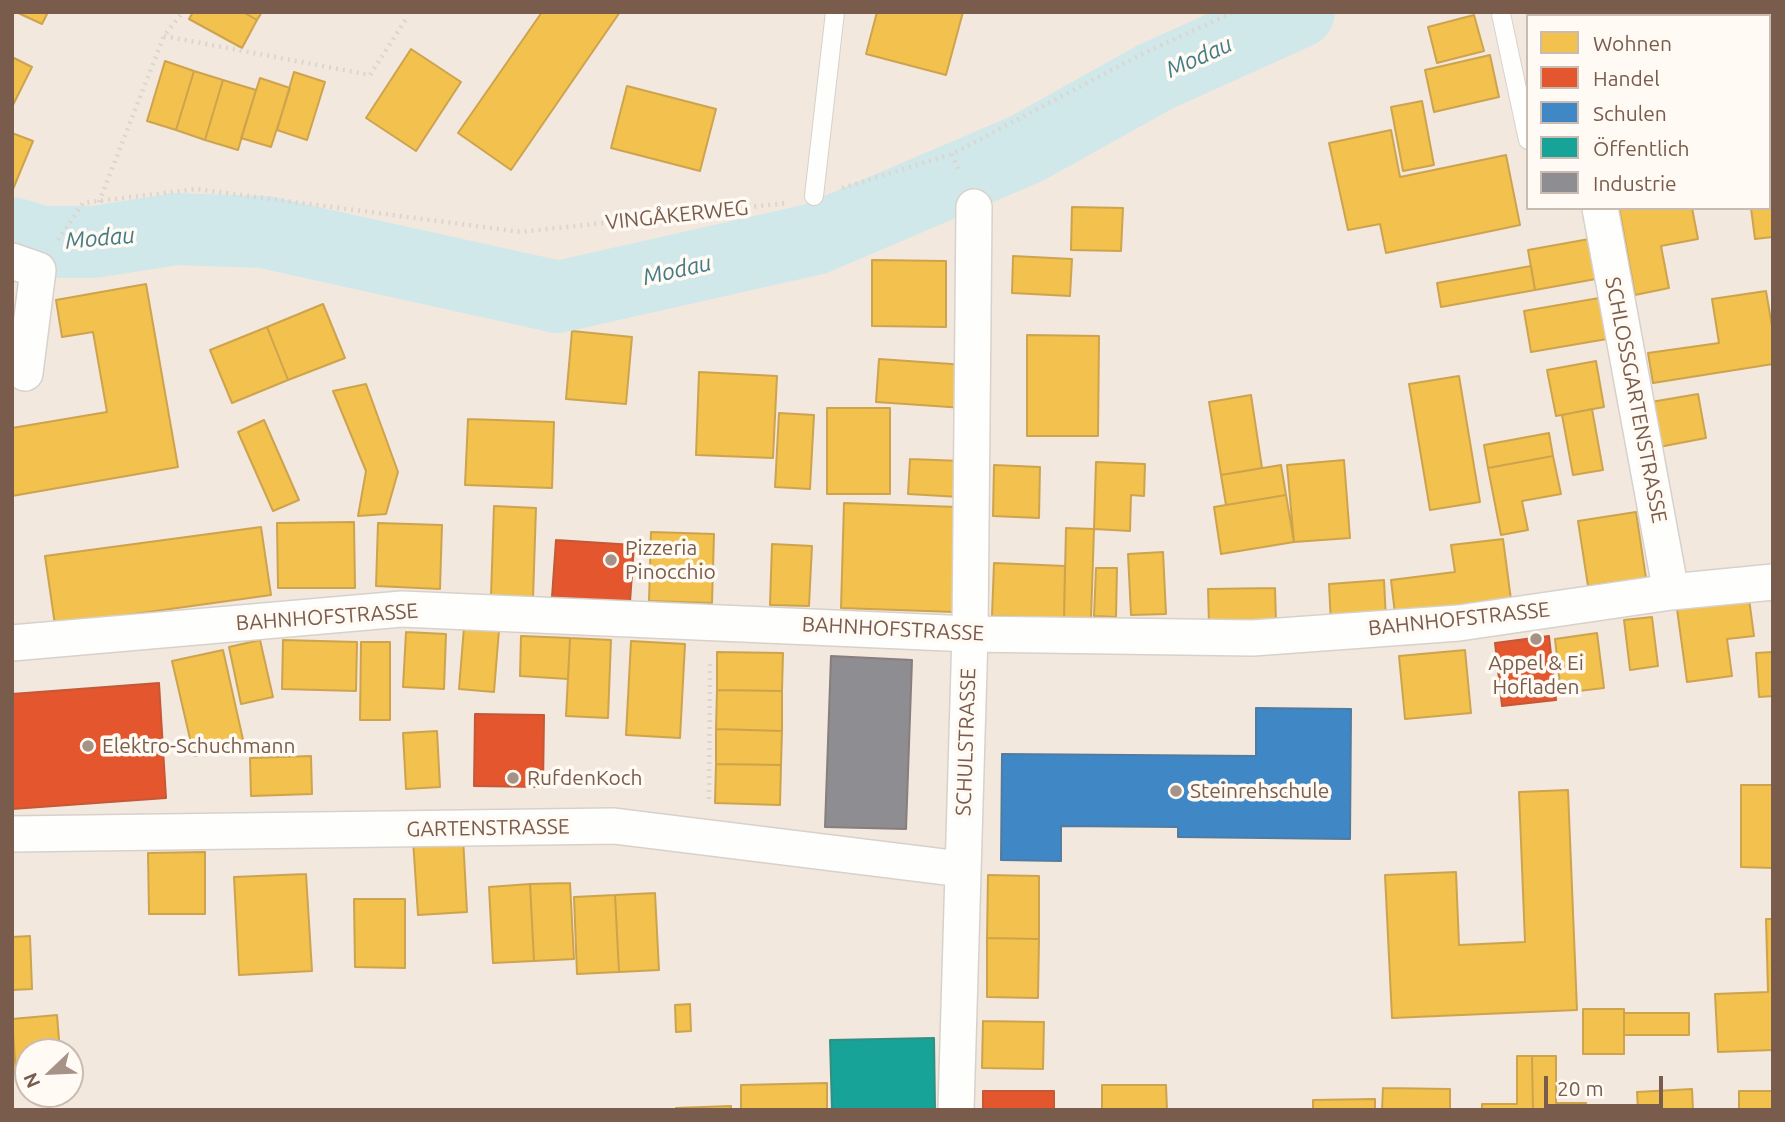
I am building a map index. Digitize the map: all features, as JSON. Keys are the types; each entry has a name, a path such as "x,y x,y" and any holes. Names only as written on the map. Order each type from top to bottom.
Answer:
{"street":[{"name":"SCHULSTRASSE","path":"956,1110 970,634 974,207"},
{"name":"SCHLOSSGARTENSTRASSE","path":"1600,210 1671,592"},
{"path":"12,261 38,270 25,373"},
{"name":"BAHNHOFSTRASSE","path":"12,643 402,609 712,620 970,634 1253,638 1459,623 1671,592 1773,582"},
{"name":"GARTENSTRASSE","path":"12,834 614,826 961,869"}],"lane":[{"path":"814,196 835,12"},
{"path":"1501,14 1526,131"}],"path":[{"path":"99,202 164,36 183,12"},
{"name":"VINGÅKERWEG","path":"83,203 196,189 521,232 780,204 952,154 1142,54 1234,12"},
{"path":"164,36 370,75 408,16"},
{"path":"706,838 712,620"}],"shaded area":[{"path":"12,12 1773,12 1773,1110 12,1110"}],"building: Wohnen":[{"path":"16,12 48,12 42,24"},
{"path":"193,12 243,12 257,20 242,48 189,19"},
{"path":"243,12 262,12 257,20"},
{"path":"542,12 620,12 511,170 458,133"},
{"path":"877,12 963,12 946,75 866,54"},
{"path":"1773,12 1773,54 1771,14 1731,13"},
{"path":"1474,15 1484,51 1437,63 1428,27"},
{"path":"411,49 461,82 416,151 366,118"},
{"path":"1490,55 1499,97 1434,112 1425,70"},
{"path":"12,57 32,67 12,107"},
{"path":"165,61 194,71 176,130 147,121"},
{"path":"194,71 223,80 205,140 176,130"},
{"path":"294,72 325,82 307,140 277,130"},
{"path":"260,78 290,88 271,147 241,138"},
{"path":"223,80 256,90 238,150 205,140"},
{"path":"1771,80 1773,80 1771,140"},
{"path":"627,86 716,109 700,171 611,148"},
{"path":"1422,101 1434,165 1403,171 1391,107"},
{"path":"1391,130 1400,177 1506,155 1520,225 1386,253 1380,224 1348,230 1329,143"},
{"path":"12,133 33,141 13,189 12,189"},
{"path":"1773,177 1773,237 1755,239 1751,210 1771,210"},
{"path":"1072,207 1123,208 1121,251 1071,250"},
{"path":"1619,210 1692,210 1698,239 1661,246 1669,288 1635,295"},
{"path":"1589,239 1596,279 1535,290 1528,250"},
{"path":"1013,256 1072,259 1070,296 1012,293"},
{"path":"872,260 946,261 946,327 872,326"},
{"path":"1531,266 1535,290 1441,307 1437,283"},
{"path":"146,284 178,467 12,496 12,428 107,412 93,332 62,337 56,300"},
{"path":"1766,291 1773,332 1773,364 1653,383 1648,353 1719,343 1712,299"},
{"path":"1599,298 1607,339 1531,352 1524,311"},
{"path":"323,304 345,358 288,380 267,327"},
{"path":"267,327 288,380 232,403 210,350"},
{"path":"572,331 632,337 626,404 566,399"},
{"path":"1027,335 1099,336 1098,436 1027,436"},
{"path":"879,359 966,365 964,408 876,402"},
{"path":"1596,361 1604,407 1556,416 1547,370"},
{"path":"699,372 777,376 773,458 696,455"},
{"path":"1459,376 1480,502 1430,510 1409,384"},
{"path":"366,384 398,472 386,514 358,516 366,471 333,391"},
{"path":"1698,394 1706,438 1659,447 1651,402"},
{"path":"1251,395 1262,468 1221,475 1209,402"},
{"path":"827,408 890,408 890,494 827,494"},
{"path":"1592,409 1603,470 1573,475 1562,415"},
{"path":"779,413 814,415 810,489 775,487"},
{"path":"468,419 554,422 552,488 465,485"},
{"path":"264,420 299,500 273,511 238,432"},
{"path":"1549,433 1553,456 1488,468 1484,445"},
{"path":"1553,456 1561,494 1522,501 1528,530 1501,535 1488,468"},
{"path":"910,459 961,461 960,497 908,494"},
{"path":"1344,460 1350,538 1294,542 1287,465"},
{"path":"1096,462 1145,464 1144,496 1131,495 1130,531 1094,529"},
{"path":"994,465 1040,467 1039,518 993,516"},
{"path":"1281,465 1286,495 1226,505 1221,475"},
{"path":"1286,495 1294,542 1221,554 1214,507"},
{"path":"844,503 957,507 954,612 841,608"},
{"path":"494,506 536,508 533,598 491,596"},
{"path":"1636,512 1646,578 1588,586 1578,521"},
{"path":"354,522 355,588 278,588 277,523"},
{"path":"378,523 442,525 440,589 376,586"},
{"path":"261,527 271,595 55,625 45,556"},
{"path":"1066,528 1094,529 1091,619 1064,618"},
{"path":"651,532 714,534 712,603 649,601"},
{"path":"1503,539 1511,600 1395,614 1391,580 1455,572 1451,545"},
{"path":"772,544 812,546 809,606 770,605"},
{"path":"1163,552 1166,614 1131,615 1128,554"},
{"path":"994,563 1065,566 1064,618 992,616"},
{"path":"1096,568 1117,568 1116,617 1094,616"},
{"path":"1384,580 1386,620 1331,624 1329,584"},
{"path":"1275,588 1276,623 1209,625 1208,589"},
{"path":"1749,599 1754,636 1727,639 1732,676 1687,682 1677,609"},
{"path":"1652,617 1658,666 1630,670 1624,620"},
{"path":"464,627 499,630 494,692 459,689"},
{"path":"406,632 446,634 444,689 403,687"},
{"path":"1597,633 1604,688 1561,693 1555,639"},
{"path":"521,636 570,638 568,679 520,676"},
{"path":"570,638 611,640 608,718 566,716"},
{"path":"260,640 273,697 241,704 229,647"},
{"path":"283,640 357,642 356,691 282,689"},
{"path":"631,641 685,644 680,738 626,735"},
{"path":"361,642 390,642 390,720 360,720"},
{"path":"223,650 244,744 194,756 172,661"},
{"path":"1465,650 1471,713 1405,719 1399,656"},
{"path":"717,652 783,653 782,691 717,690"},
{"path":"1773,652 1773,696 1759,697 1756,653"},
{"path":"717,690 782,691 782,731 716,729"},
{"path":"716,729 782,731 781,765 716,764"},
{"path":"437,731 440,787 406,789 403,733"},
{"path":"311,756 312,794 251,796 250,758"},
{"path":"716,764 781,765 780,805 715,803"},
{"path":"1741,785 1773,785 1773,868 1741,867"},
{"path":"1568,790 1577,1010 1392,1018 1385,875 1456,872 1459,945 1525,942 1519,792"},
{"path":"463,837 467,912 418,915 413,840"},
{"path":"205,852 205,914 149,914 148,853"},
{"path":"306,874 312,971 239,975 234,877"},
{"path":"988,875 1039,876 1039,939 987,938"},
{"path":"570,883 574,959 534,961 530,884"},
{"path":"530,884 534,961 493,963 489,887"},
{"path":"655,893 659,970 619,972 615,895"},
{"path":"615,895 619,972 577,974 574,897"},
{"path":"354,899 405,899 405,968 355,967"},
{"path":"1766,919 1773,919 1773,1050 1718,1052 1715,994 1768,992"},
{"path":"30,936 32,989 12,990 12,937"},
{"path":"987,938 1039,939 1038,998 987,997"},
{"path":"690,1004 691,1031 676,1032 675,1005"},
{"path":"1583,1009 1624,1009 1624,1054 1583,1054"},
{"path":"1624,1013 1689,1013 1689,1035 1624,1035"},
{"path":"57,1015 59,1038 14,1038 14,1046 12,1019"},
{"path":"983,1021 1044,1022 1043,1069 982,1068"},
{"path":"12,1026 14,1073 12,1073"},
{"path":"1517,1056 1532,1056 1533,1110 1482,1110 1482,1104 1517,1104"},
{"path":"1532,1056 1556,1056 1556,1103 1586,1103 1586,1110 1533,1110"},
{"path":"827,1083 827,1110 741,1110 741,1085"},
{"path":"1102,1085 1166,1085 1167,1110 1102,1110"},
{"path":"1383,1088 1450,1089 1450,1110 1382,1110"},
{"path":"1692,1089 1693,1110 1638,1110 1637,1092"},
{"path":"1739,1091 1773,1091 1773,1110 1739,1110"},
{"path":"1375,1099 1375,1110 1313,1110 1313,1100"},
{"path":"731,1106 731,1110 676,1110 676,1108"}],"building: Handel":[{"path":"556,540 634,545 630,602 552,597"},
{"path":"1549,636 1556,700 1502,706 1495,643"},
{"name":"Elektro-Schuchmann","path":"159,683 166,798 12,809 12,694"},
{"path":"475,714 544,715 543,787 474,786"},
{"path":"983,1091 1054,1091 1054,1110 983,1110"}],"building: Schulen":[{"name":"Steinrehschule","path":"1256,708 1351,709 1350,839 1178,837 1178,827 1061,826 1061,861 1001,860 1002,754 1256,756"}],"building: Öffentlich":[{"path":"934,1038 935,1110 832,1110 830,1040"}],"building: Industrie":[{"path":"831,656 912,660 906,829 825,827"}],"waterway":[{"name":"Modau","path":"12,233 42,242 94,242 176,229 264,232 558,297 815,239 1026,149 1155,77 1299,12"}],"place":[{"name":"Pizzeria Pinocchio","path":"611,560"},
{"name":"Appel & Ei Hofladen","path":"1536,639"},
{"name":"Elektro-Schuchmann","path":"88,746"},
{"name":"RufdenKoch","path":"513,778"},
{"name":"Steinrehschule","path":"1176,791"}]}
